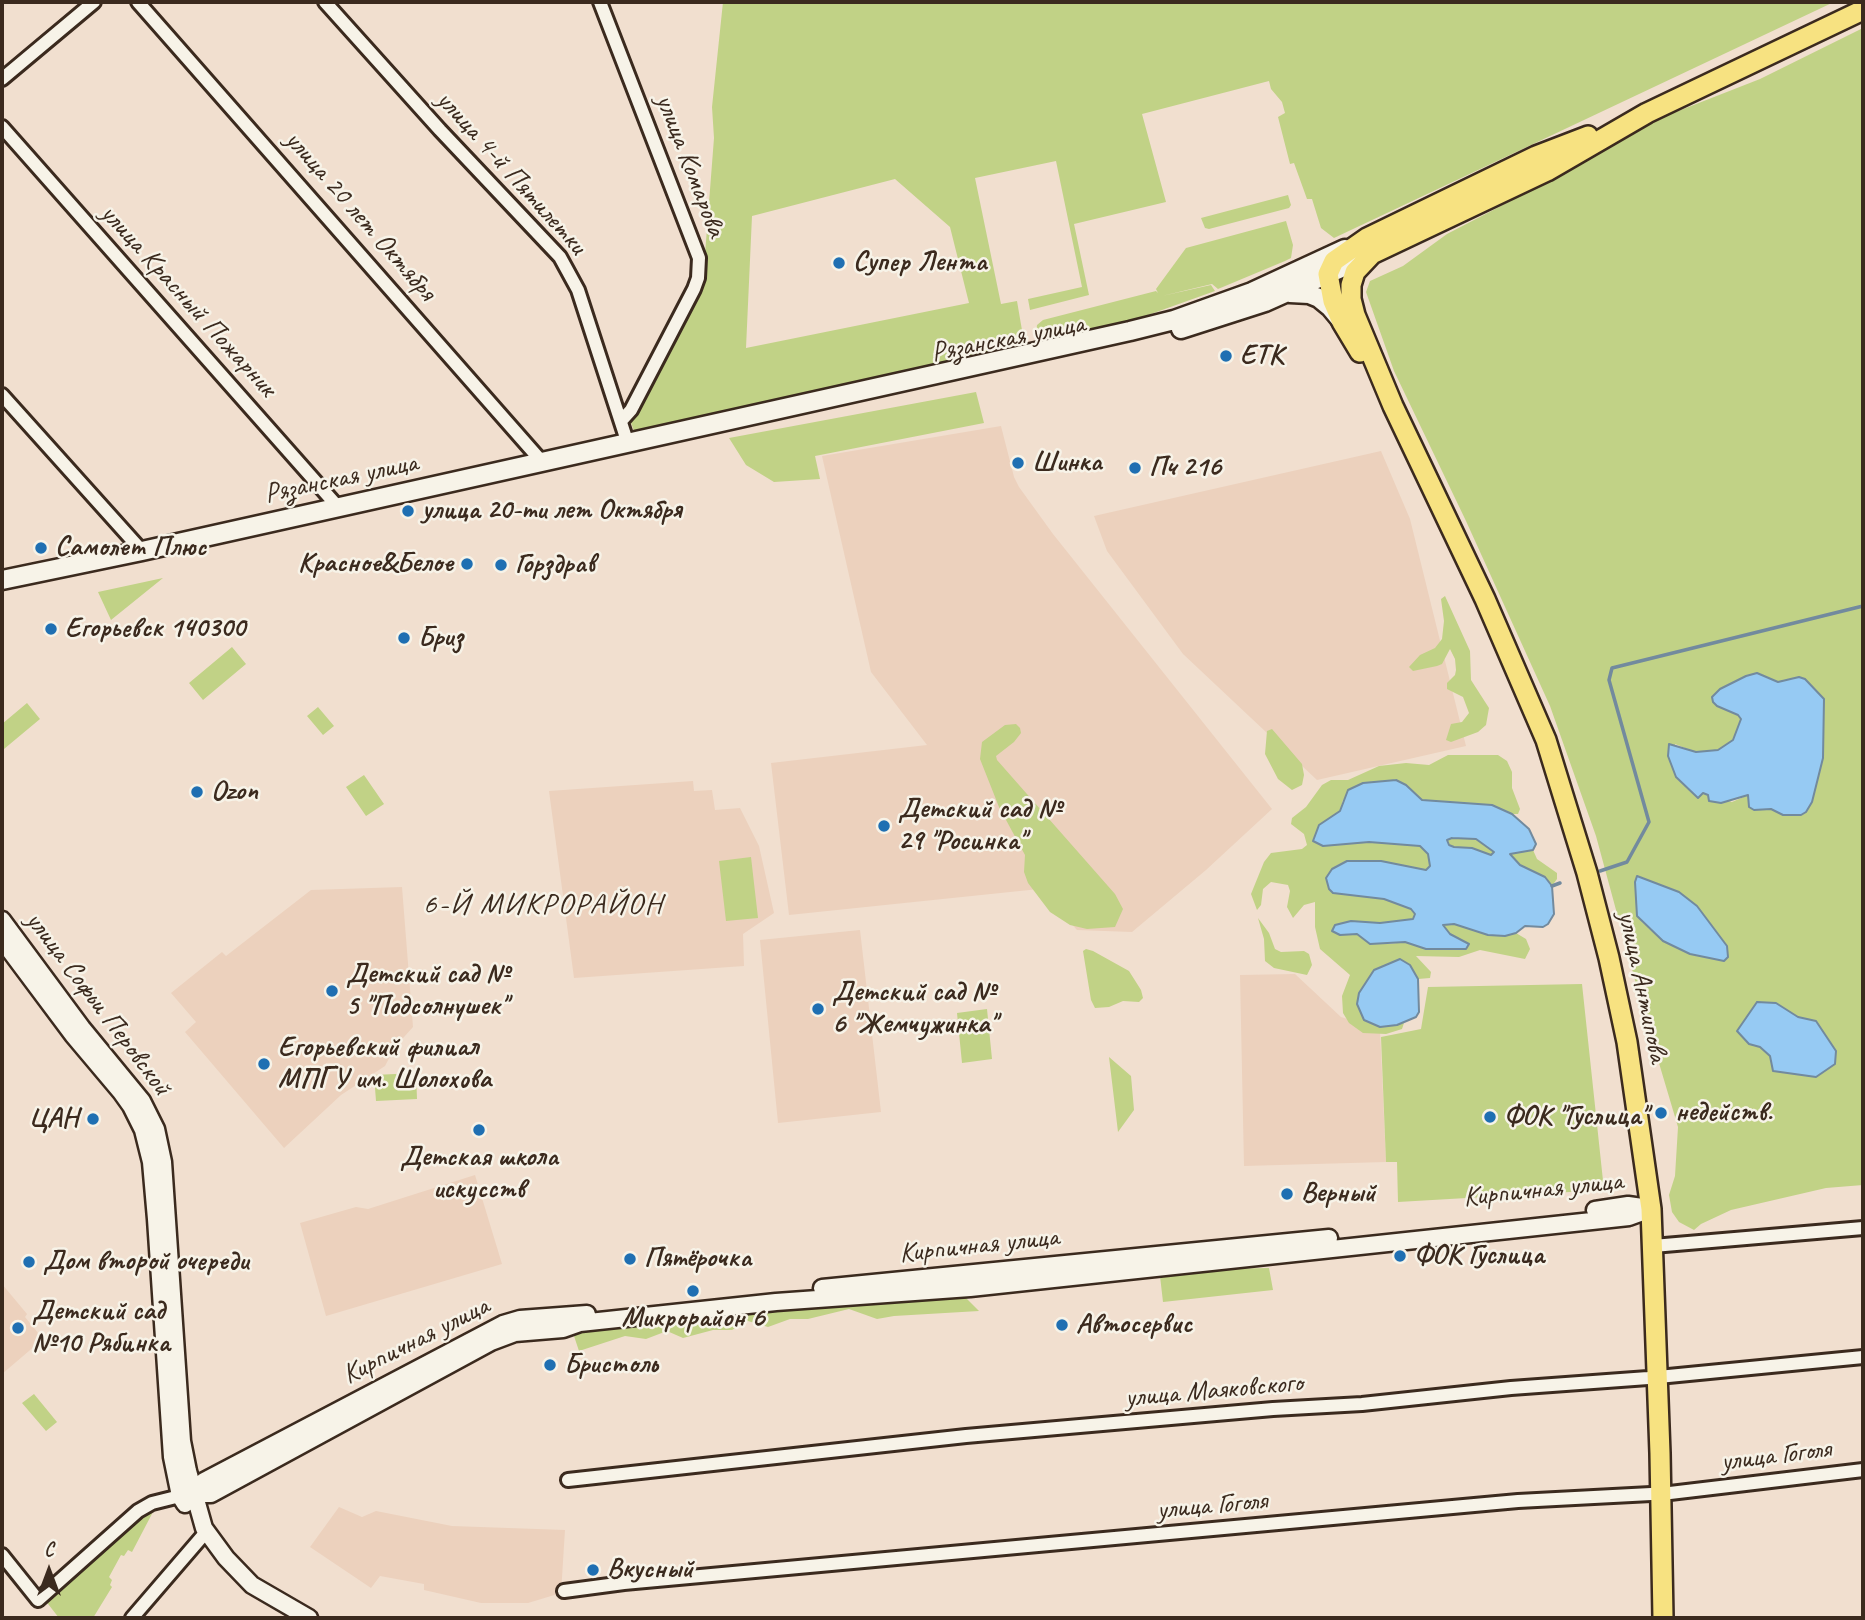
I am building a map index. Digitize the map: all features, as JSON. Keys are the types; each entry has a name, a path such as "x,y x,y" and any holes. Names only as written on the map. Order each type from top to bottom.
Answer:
{"main road":[{"path":"1304,269 1318,268 1328,274 1334,261 1369,246 1536,156 1639,117 1863,10"},
{"name":"Рязанская улица","path":"2,580 543,463 1174,320 1369,246"},
{"name":"улица Антипова","path":"1348,319 1351,285 1369,246"},
{"name":"Рязанская улица","path":"691,428 1171,332 1226,316 1328,274"},
{"name":"улица Антипова","path":"1328,274 1333,301 1348,319 1393,406 1509,653 1546,740 1599,916 1622,1015 1651,1209 1663,1618"},
{"path":"1284,294 1297,292 1319,298 1348,319"}],"street":[{"path":"2,79 94,2"},
{"name":"улица 20 лет Октября","path":"138,2 543,463"},
{"name":"улица 4-й Пятилетки","path":"325,2 431,121 560,257 578,290 628,444"},
{"name":"улица Комарова","path":"600,2 699,258 698,278 694,289 631,410 622,420"},
{"name":"улица Красный Пожарник","path":"2,127 338,507"},
{"path":"2,396 142,551"},
{"name":"улица Софьи Перовской","path":"2,920 82,1028 142,1101 156,1129 163,1162 187,1495"},
{"name":"улица Софьи Перовской","path":"2,940 73,1035 131,1106 146,1140 151,1162 156,1219 172,1457 187,1495"},
{"name":"Кирпичная улица","path":"187,1495 204,1481 511,1321 1628,1205 1651,1209"},
{"path":"1653,1246 1863,1228"},
{"name":"улица Маяковского","path":"568,1480 966,1436 1259,1410 1362,1404 1863,1357"},
{"name":"улица Гоголя","path":"564,1591 624,1583 1518,1501 1661,1493 1863,1470"},
{"path":"2,1555 38,1600 138,1511 152,1503 187,1495 205,1530 252,1586 309,1618"},
{"path":"132,1618 205,1530"}],"shaded area":[{"path":"1001,426 1019,487 1053,534 1272,809 1206,870 1132,932 1077,930 1039,889 789,915 771,763 927,745 871,672 822,456"},
{"path":"1381,451 1410,519 1466,746 1317,780 1183,654 1107,551 1094,516"},
{"path":"693,781 694,791 712,790 715,810 740,808 759,846 774,913 743,934 744,966 574,978 549,791"},
{"name":"Детский сад № 5 \"Подсолнушек\"","path":"402,887 413,1027 395,1047 385,1066 341,1095 284,1148 185,1032 196,1022 171,993 222,952 226,956 311,890"},
{"name":"Детский сад № 6 \"Жемчужинка\"","path":"860,930 881,1112 778,1123 760,940"},
{"path":"1295,974 1341,1017 1380,1029 1386,1162 1244,1166 1240,975"},
{"path":"475,1175 502,1264 326,1316 300,1223 356,1207 368,1209"},
{"name":"Детский сад №10 Рябинка","path":"2,1284 27,1314 25,1317 43,1339 2,1374"},
{"path":"339,1507 362,1517 376,1511 452,1526 565,1530 561,1593 528,1603 481,1603 424,1590 424,1584 380,1576 371,1588 310,1547"}],"green space":[{"path":"723,2 1834,2 1334,238 1321,228 1312,199 1307,199 1294,163 1290,164 1278,117 1285,113 1282,102 1271,89 1269,81 1142,114 1166,202 1074,224 1089,295 1030,310 1028,299 1082,287 1056,161 975,178 1001,304 1017,301 1024,342 1020,352 638,433 634,431 630,420 703,280 714,138 712,107","holes":["895,179 950,227 969,303 746,348 752,216"]},
{"path":"1863,28 1863,1185 1826,1188 1731,1210 1694,1230 1679,1222 1672,1212 1669,1195 1675,1176 1678,1127 1596,836 1550,706 1394,371 1366,292 1370,281 1403,266 1447,234 1582,164 1663,117 1760,79","holes":["1757,673 1778,683 1799,677 1824,699 1823,758 1812,802 1783,814 1771,809 1754,810 1748,795 1732,802 1703,793 1698,797 1676,778 1675,744 1695,752 1718,750 1733,740 1742,719 1717,706","1641,921 1724,961 1663,941","1776,1003 1798,1017 1816,1021 1836,1051 1770,1056 1760,1046"]},
{"path":"1288,195 1291,205 1289,208 1209,229 1205,228 1201,218"},
{"path":"1286,221 1293,245 1291,258 1285,261 1218,289 1212,284 1162,296 1211,285 1215,291 1123,324 1044,340 1036,336 1037,325 1043,320 1156,291 1158,293 1156,289 1186,248"},
{"path":"976,392 984,423 815,456 820,479 774,482 746,465 729,438"},
{"path":"163,578 111,620 98,592"},
{"path":"1445,596 1470,651 1471,680 1489,708 1486,725 1478,732 1451,742 1446,740 1451,724 1462,722 1469,713 1463,697 1447,689 1447,683 1456,670 1450,649 1442,664 1413,671 1409,667 1420,655 1435,648 1442,639 1444,621 1441,599"},
{"path":"232,647 246,664 203,700 189,683"},
{"path":"27,703 40,719 4,749 2,724"},
{"path":"318,707 334,726 323,735 307,716"},
{"path":"1016,724 1021,733 996,756 997,760 1115,894 1123,909 1115,927 1087,929 1070,925 1050,912 1028,883 1024,872 1025,855 999,807 980,759 982,742 1005,725"},
{"path":"1272,729 1302,764 1302,785 1292,790 1278,779 1265,754 1267,731"},
{"path":"1448,755 1498,755 1507,761 1512,772 1512,788 1520,809 1518,814 1492,805 1421,800 1406,785 1343,800 1340,811 1319,825 1323,846 1369,842 1408,843 1420,846 1428,854 1430,866 1426,870 1420,870 1381,861 1333,893 1384,899 1411,909 1415,914 1413,919 1380,923 1340,935 1357,934 1388,944 1405,942 1426,949 1469,944 1450,934 1442,925 1454,924 1488,935 1505,936 1516,933 1526,939 1530,949 1525,959 1480,950 1459,957 1416,956 1431,972 1430,978 1418,979 1410,965 1397,1025 1404,1023 1402,1029 1386,1034 1363,1033 1349,1023 1343,1013 1342,996 1350,975 1320,949 1315,927 1315,902 1304,905 1293,918 1287,907 1290,891 1288,885 1271,882 1263,889 1261,905 1257,910 1251,894 1264,862 1271,853 1302,849 1307,845 1304,834 1291,824 1292,818 1306,807 1322,785 1331,780 1348,780 1379,766 1406,763 1429,765"},
{"path":"364,775 384,804 366,816 346,787"},
{"path":"1476,839 1494,852 1492,855 1472,848 1454,847 1449,845 1447,840"},
{"path":"1533,850 1537,859 1557,873 1557,879 1552,886 1545,877 1520,865 1510,853"},
{"path":"751,857 758,918 726,921 719,861"},
{"path":"1258,918 1269,933 1275,949 1281,952 1304,951 1309,954 1312,965 1307,975 1274,968 1265,961 1264,939"},
{"path":"1086,949 1129,971 1143,998 1139,1002 1123,1001 1109,1007 1095,1008 1091,1000 1083,951"},
{"name":"ФОК \"Гуслица\"","path":"1582,984 1604,1190 1398,1202 1397,1162 1386,1162 1381,1037 1421,1029 1428,987"},
{"path":"987,1009 992,1059 962,1063 957,1013"},
{"path":"1109,1057 1131,1076 1134,1110 1118,1132"},
{"path":"416,1073 417,1099 376,1101 374,1075"},
{"path":"1269,1268 1273,1290 1163,1302 1160,1276 1216,1269"},
{"path":"962,1294 979,1311 877,1319 849,1309 808,1319 790,1319 768,1327 748,1321 732,1330 713,1330 683,1338 667,1331 646,1339 625,1336 579,1351 574,1336 580,1330"},
{"path":"34,1394 57,1422 46,1431 22,1403"},
{"path":"154,1510 132,1552 128,1550 124,1556 121,1555 109,1577 112,1587 93,1618 59,1618 45,1600 142,1515"}],"water":[{"path":"1757,673 1778,682 1799,677 1805,679 1824,699 1823,758 1812,802 1801,815 1783,815 1771,809 1754,810 1749,807 1748,795 1721,803 1709,801 1708,795 1703,793 1698,798 1676,777 1668,756 1669,744 1696,752 1718,750 1733,740 1741,719 1717,706 1712,697 1720,689"},
{"path":"1396,780 1406,785 1422,800 1492,805 1512,814 1529,829 1536,844 1533,850 1510,854 1520,865 1545,877 1552,886 1554,914 1548,924 1543,927 1525,926 1516,933 1505,936 1488,935 1454,924 1443,925 1450,934 1469,944 1466,949 1426,949 1405,942 1370,944 1357,934 1340,935 1332,931 1335,925 1351,921 1380,923 1413,919 1415,914 1411,909 1384,899 1333,893 1326,878 1332,869 1347,861 1381,861 1426,870 1430,866 1428,854 1420,846 1369,842 1323,846 1313,841 1319,825 1340,811 1348,790 1363,783","holes":["1476,839 1494,852 1491,855 1472,848 1454,847 1449,845 1447,840"]},
{"path":"1637,876 1679,892 1697,906 1727,946 1728,957 1724,961 1690,954 1663,941 1637,916"},
{"path":"1400,959 1410,965 1418,979 1419,1012 1416,1017 1397,1025 1380,1027 1364,1020 1357,1004 1359,993 1374,970"},
{"path":"1757,1002 1776,1003 1798,1017 1816,1021 1836,1051 1835,1064 1816,1077 1773,1071 1770,1056 1760,1047 1749,1044 1737,1031"}],"waterway":[{"path":"1600,871 1627,862 1649,822 1609,680 1612,668 1863,606"},
{"path":"1552,886 1560,883"}],"place":[{"name":"Супер Лента","path":"839,263"},
{"name":"ЕТК","path":"1226,356"},
{"name":"Шинка","path":"1018,463"},
{"name":"Пч 216","path":"1135,468"},
{"name":"улица 20-ти лет Октября","path":"408,511"},
{"name":"Самолет Плюс","path":"41,548"},
{"name":"Красное&Белое","path":"467,564"},
{"name":"Горздрав","path":"501,565"},
{"name":"Егорьевск 140300","path":"51,629"},
{"name":"Бриз","path":"404,638"},
{"name":"Ozon","path":"197,792"},
{"name":"Детский сад № 29 \"Росинка\"","path":"884,826"},
{"name":"Детский сад № 5 \"Подсолнушек\"","path":"332,991"},
{"name":"Детский сад № 6 \"Жемчужинка\"","path":"818,1009"},
{"name":"Егорьевский филиал МПГУ им. Шолохова","path":"264,1064"},
{"name":"недейств.","path":"1661,1113"},
{"name":"ФОК \"Гуслица\"","path":"1490,1117"},
{"name":"ЦАН","path":"93,1119"},
{"name":"Детская школа искусств","path":"479,1130"},
{"name":"Верный","path":"1287,1194"},
{"name":"ФОК Гуслица","path":"1400,1256"},
{"name":"Пятёрочка","path":"630,1259"},
{"name":"Дом второй очереди","path":"29,1262"},
{"name":"Микрорайон 6","path":"693,1291"},
{"name":"Автосервис","path":"1062,1325"},
{"name":"Детский сад №10 Рябинка","path":"18,1328"},
{"name":"Бристоль","path":"550,1365"},
{"name":"Вкусный","path":"593,1570"}],"district":[{"name":"6-Й МИКРОРАЙОН","path":"543,905"}]}
